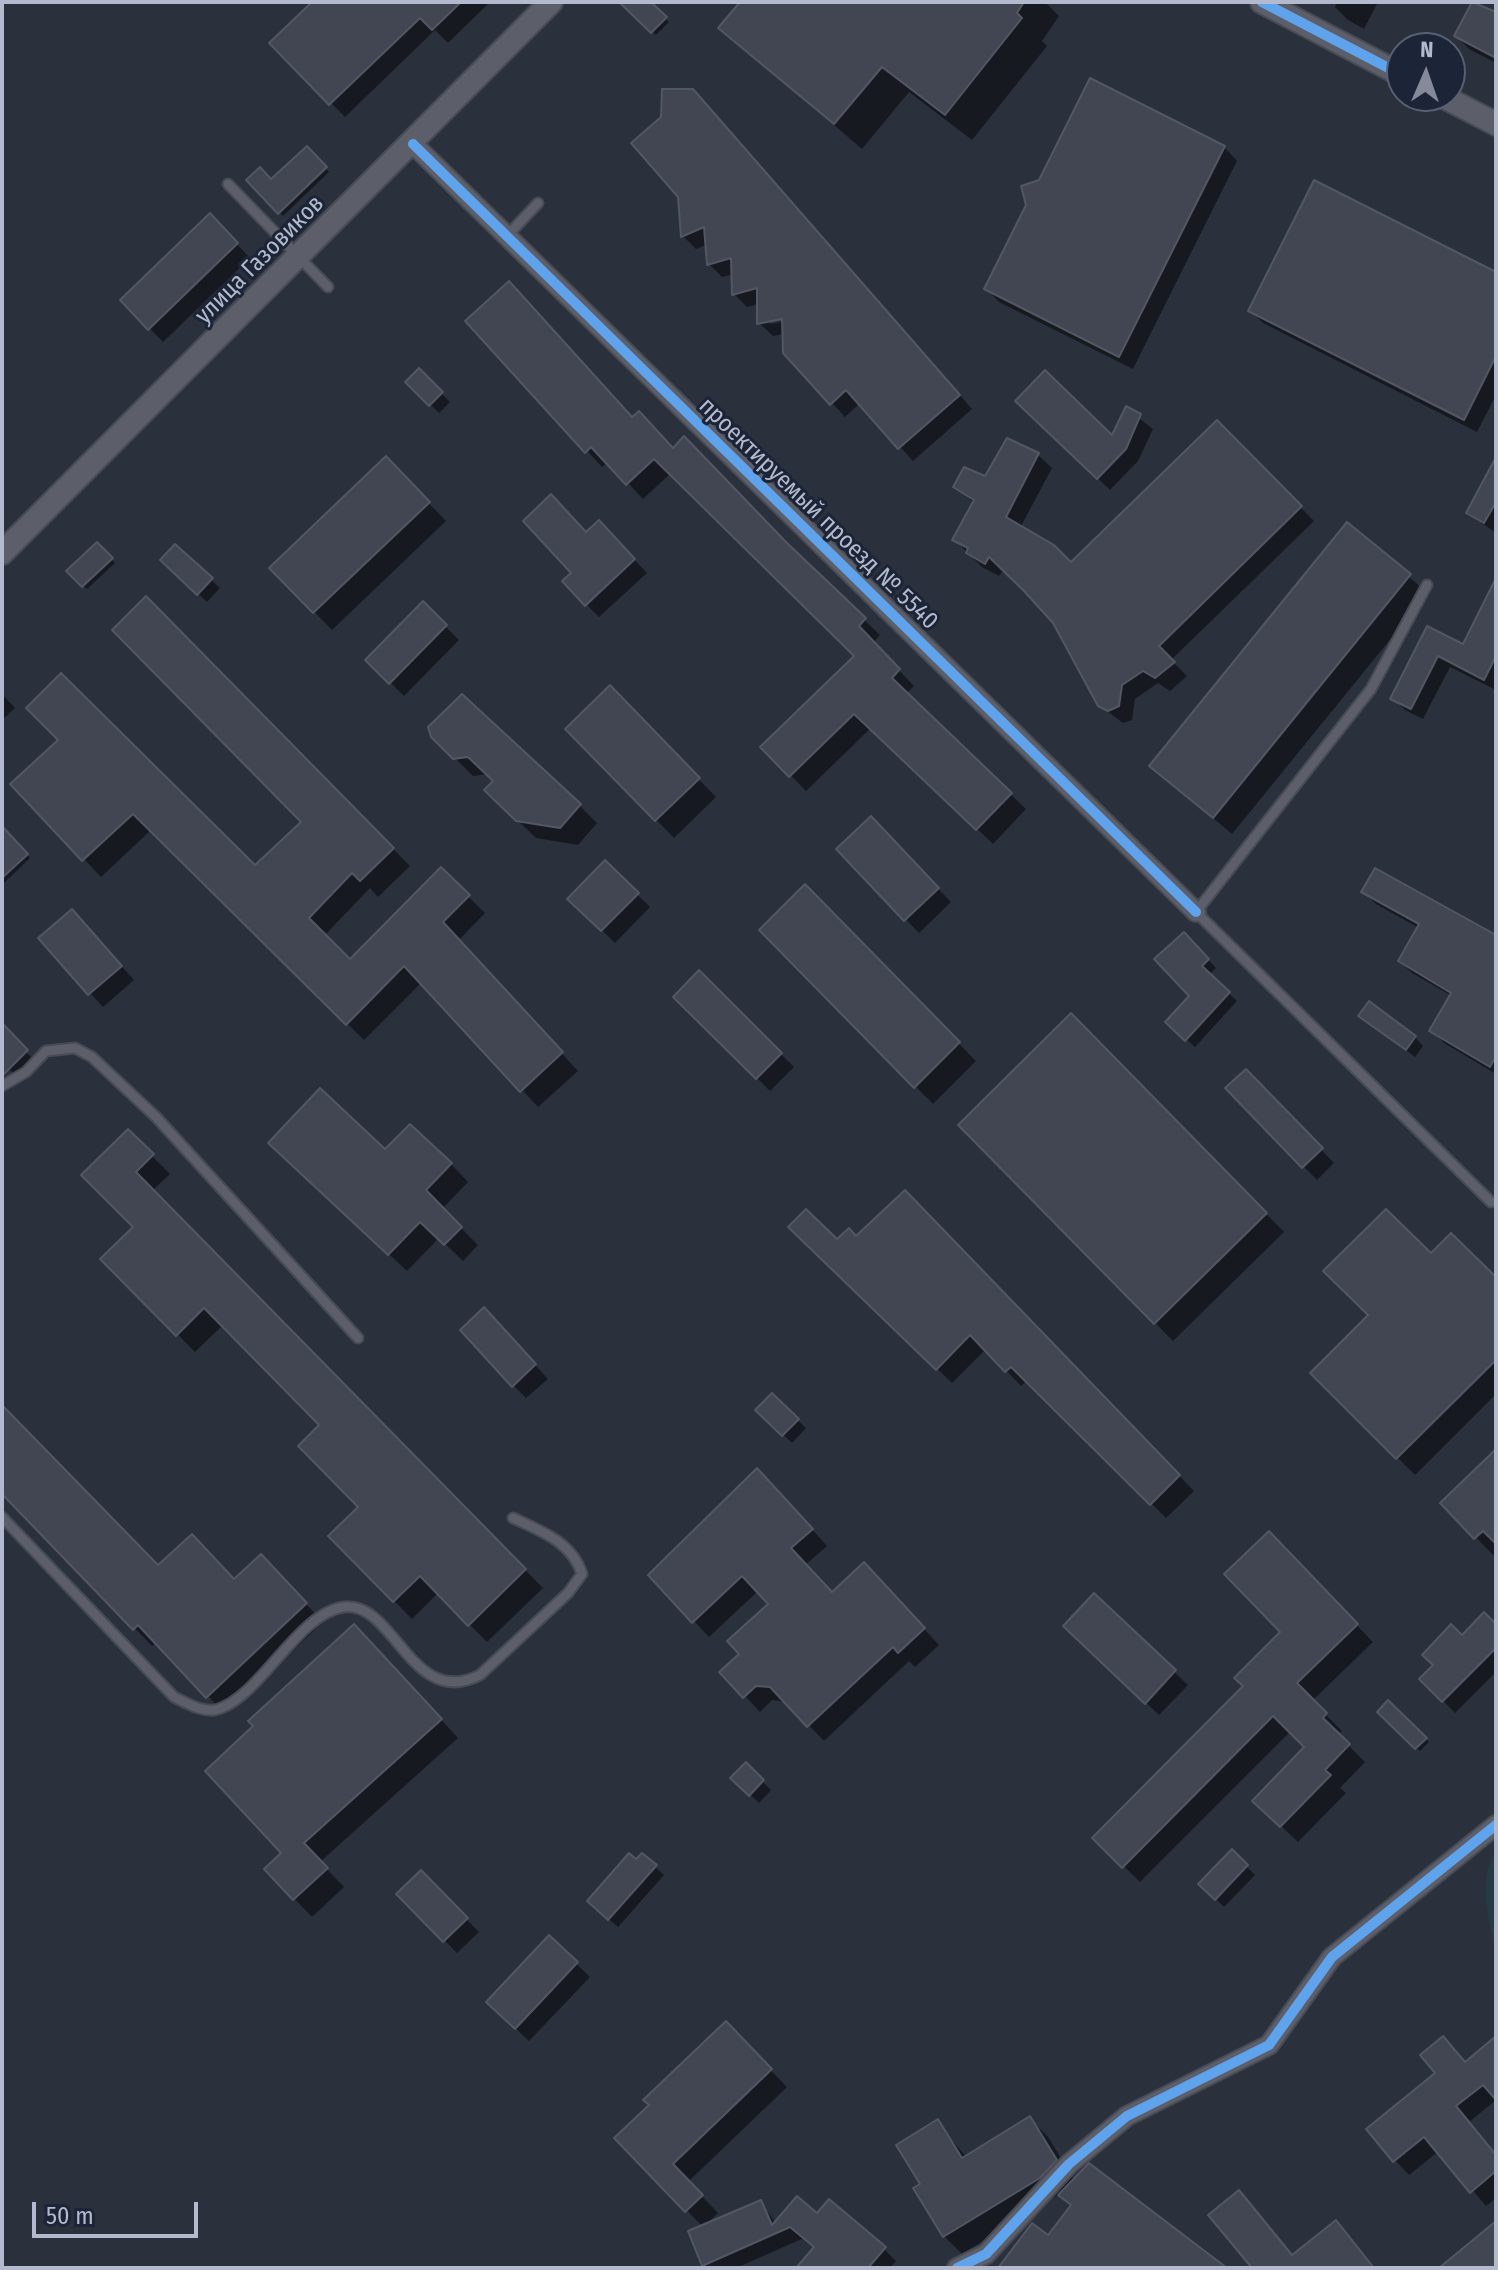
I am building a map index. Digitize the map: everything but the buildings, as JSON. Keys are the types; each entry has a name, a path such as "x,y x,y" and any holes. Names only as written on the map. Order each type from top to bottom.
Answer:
{"street":[{"name":"улица Газовиков","path":"2,553 413,144 551,2"},
{"path":"1262,2 1386,67"},
{"path":"1466,108 1496,124"},
{"name":"проектируемый проезд № 5540","path":"413,144 1196,912"},
{"path":"957,2268 986,2254 1069,2164 1127,2116 1269,2045 1332,1957 1496,1825"}],"lane":[{"path":"228,184 328,287"},
{"path":"507,236 538,203"},
{"path":"1427,585 1371,689 1196,912 1491,1202"},
{"path":"2,1086 26,1072 46,1051 75,1048 92,1057 156,1117 358,1338"},
{"path":"2,1517 174,1697 199,1709 216,1710 237,1697 321,1616 345,1607 365,1610 432,1678 463,1684 480,1675 568,1593 582,1574 577,1559 555,1538 513,1518"}],"shaded area":[{"path":"1496,1851 1496,1951 1486,1887 1490,1862"}],"cycle path":[{"path":"1262,2 1386,67"},
{"path":"413,144 1196,912"},
{"path":"957,2268 986,2254 1069,2164 1127,2116 1269,2045 1332,1957 1496,1825"}]}
